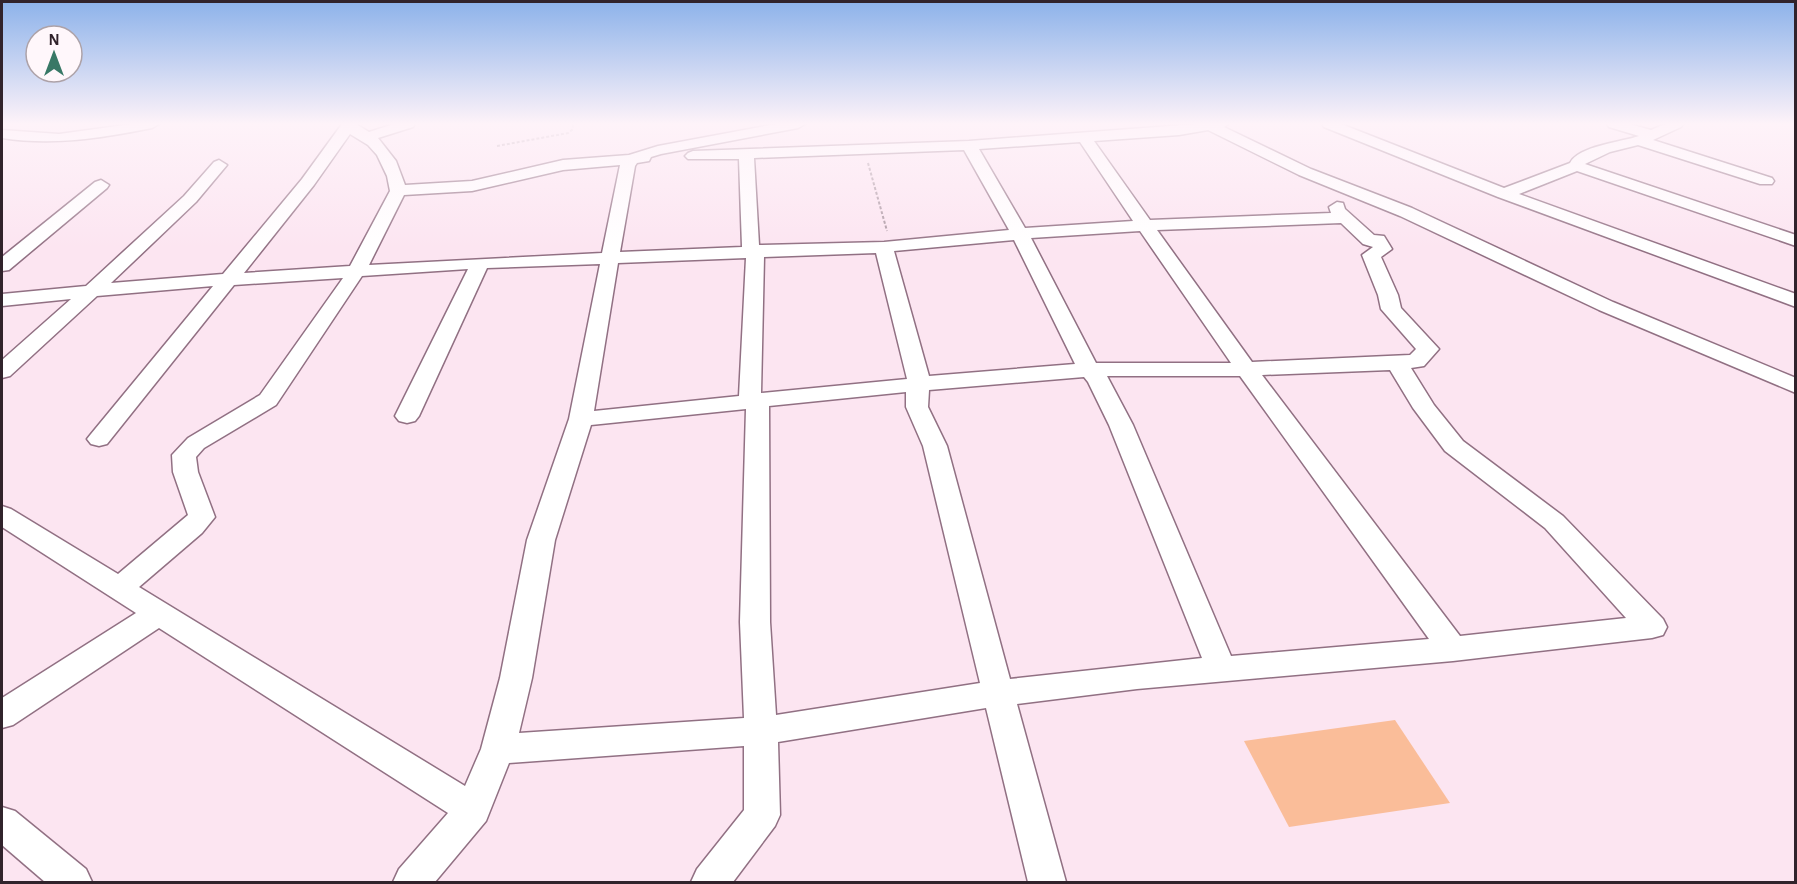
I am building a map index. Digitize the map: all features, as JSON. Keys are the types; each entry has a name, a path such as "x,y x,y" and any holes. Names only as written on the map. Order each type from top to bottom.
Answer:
{"street":[{"path":"2,372 190,199 219,165"},
{"path":"99,439 321,165"},
{"path":"121,589 132,573 190,531 202,517 201,505 187,480 183,465 184,455 196,443 268,400 356,272 398,191 390,165"},
{"path":"398,191 428,187 472,186 562,165"},
{"path":"412,882 473,810 498,749 516,678 541,540 581,419 613,257 627,165"},
{"path":"746,165 750,246 755,252 750,401"},
{"path":"981,165 1020,234 1089,370 1098,380 1121,425 1222,670"},
{"path":"1103,165 1245,369 1453,649"},
{"path":"1290,165 1406,212 1606,306 1796,386"},
{"path":"1432,165 1504,194 1796,301"},
{"path":"1721,165 1766,182"},
{"path":"1504,194 1577,166 1796,241"},
{"path":"2,266 102,185"},
{"path":"581,419 996,376 1089,370 1245,369 1416,361 1428,349 1391,309 1388,295 1371,255 1383,249 1378,240 1369,240 1337,210 1338,186"},
{"path":"2,300 94,289 480,263 887,246 1080,228 1345,218"},
{"path":"887,246 919,385 917,407 935,446 1047,882"},
{"path":"406,416 480,263"},
{"path":"498,749 761,731 998,693 1137,676 1453,649 1652,627 1554,522 1454,446 1424,408 1397,363"},
{"path":"710,882 762,815 761,731 755,622 758,406 750,401"},
{"path":"2,515 473,810"},
{"path":"2,715 159,613"},
{"path":"2,823 73,882"}],"path":[{"path":"869,165 887,246"}],"shaded area":[{"path":"1395,720 1450,803 1289,827 1244,741"}]}
